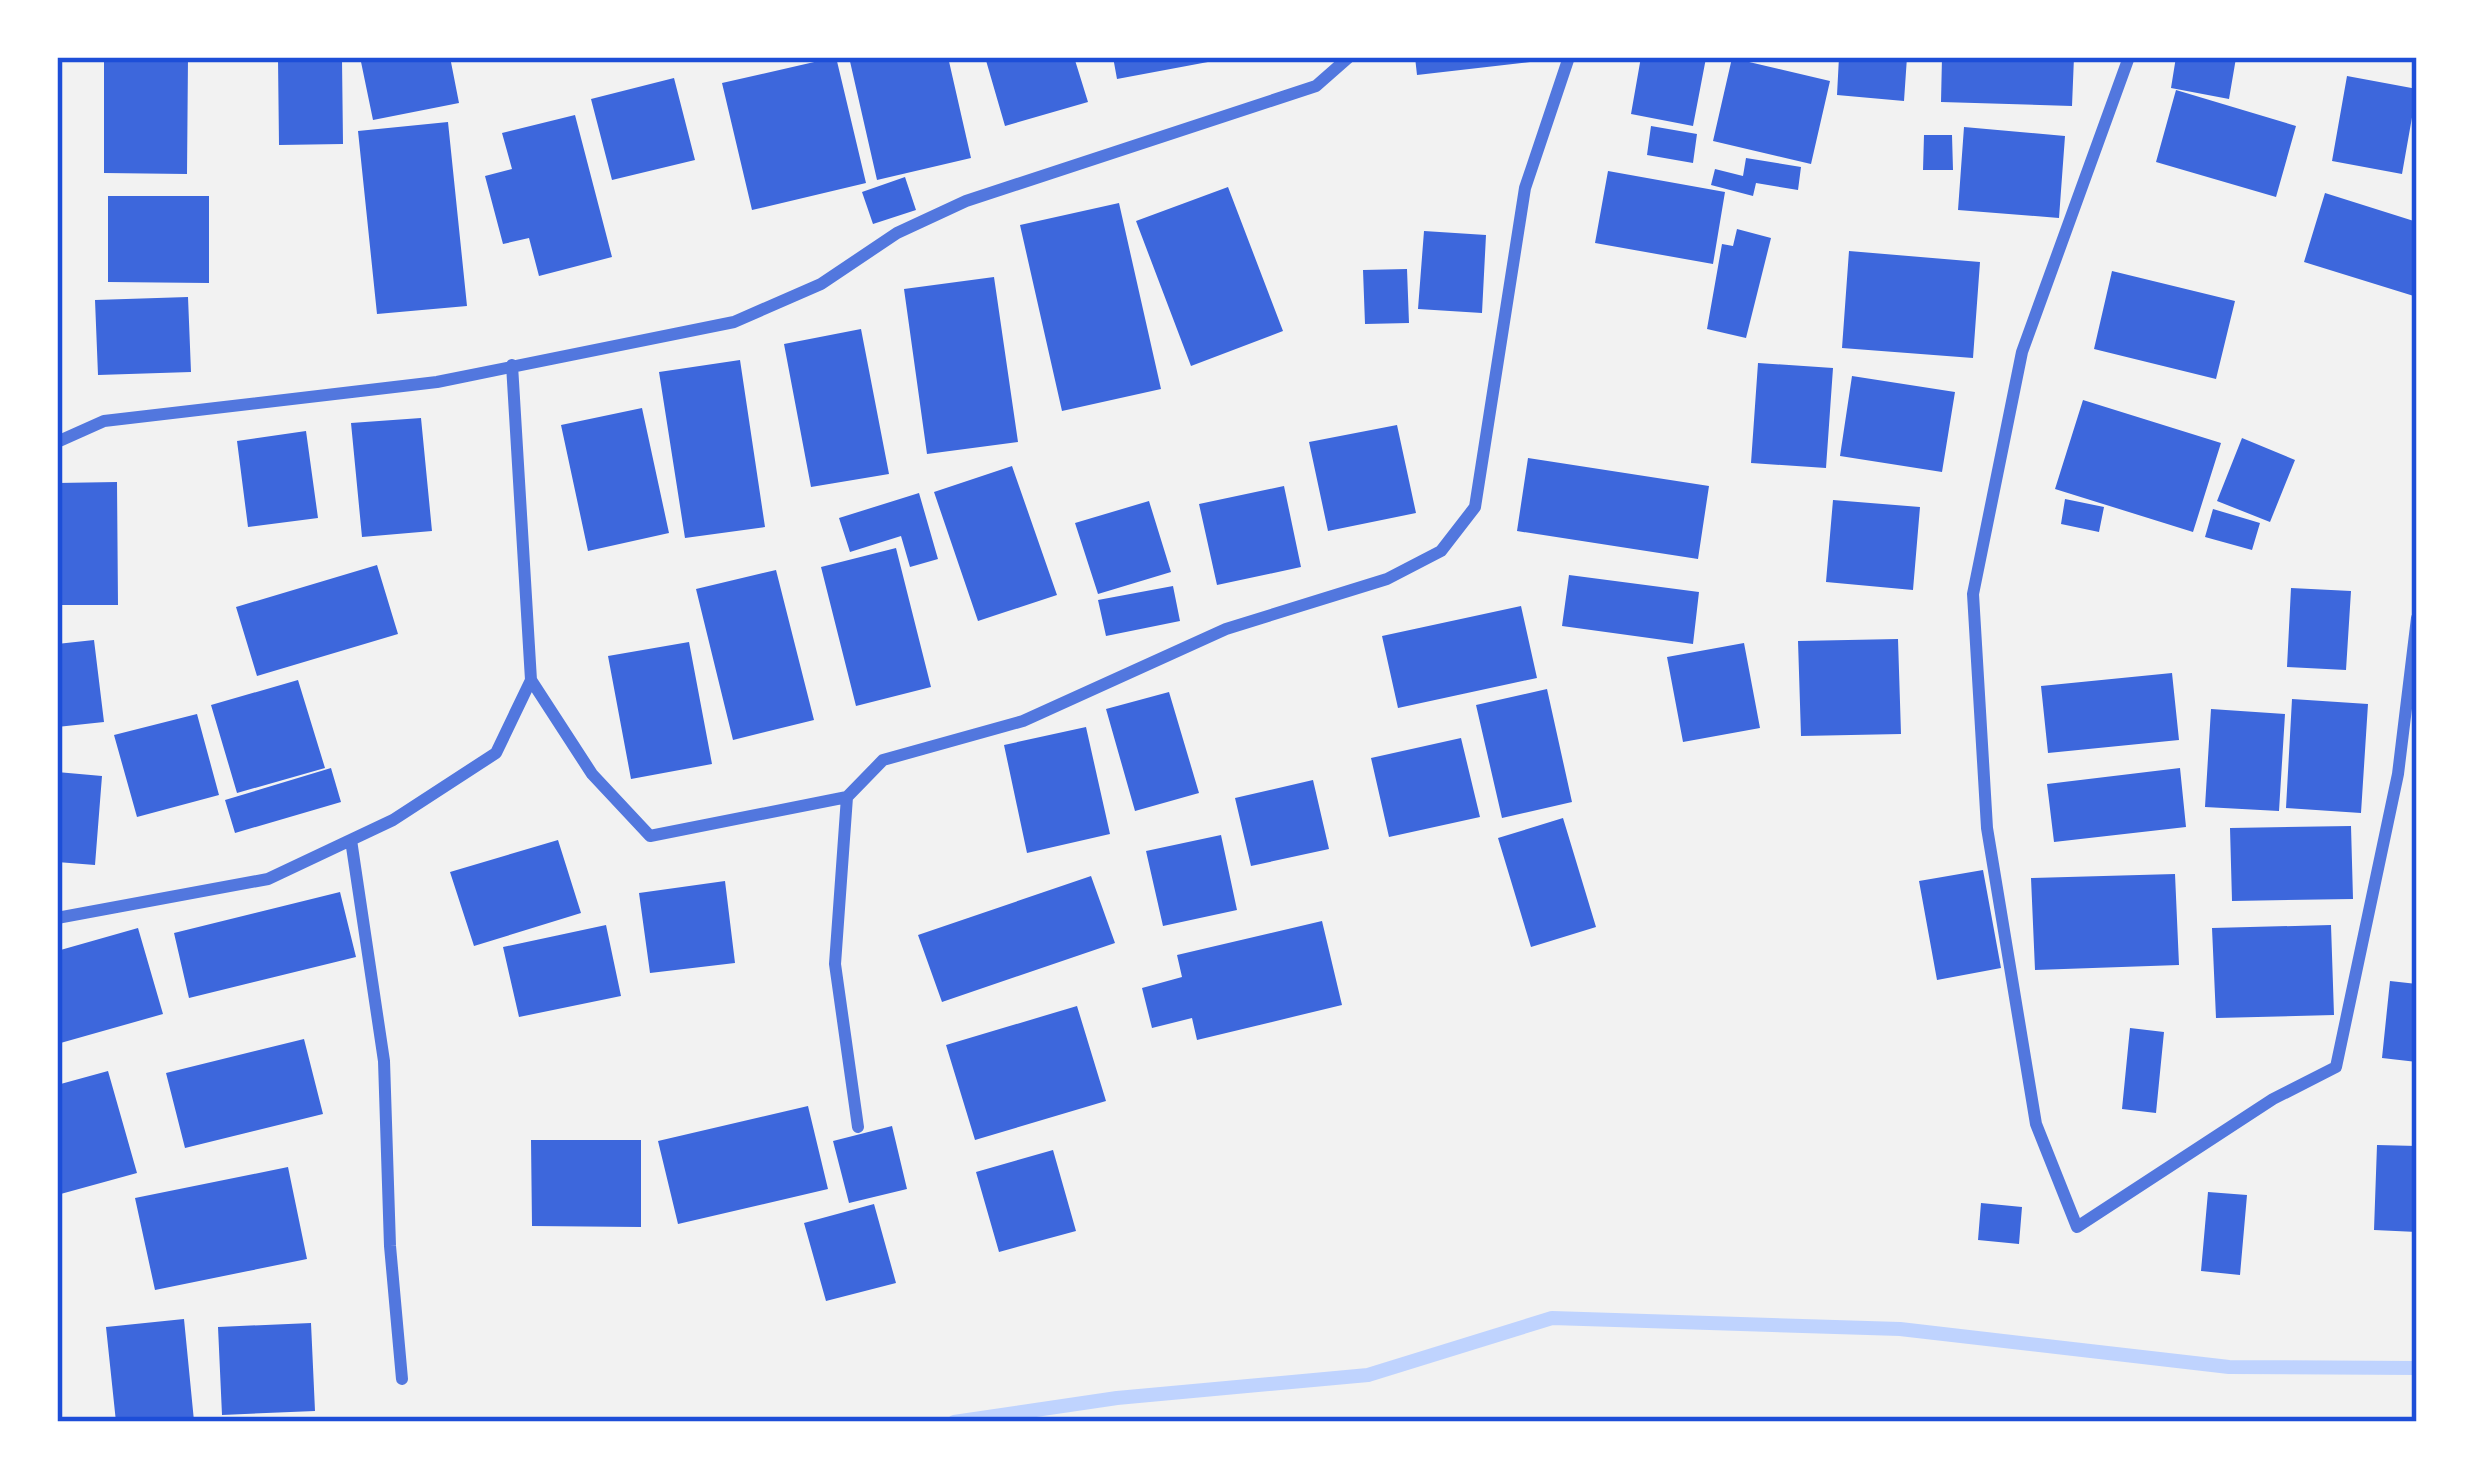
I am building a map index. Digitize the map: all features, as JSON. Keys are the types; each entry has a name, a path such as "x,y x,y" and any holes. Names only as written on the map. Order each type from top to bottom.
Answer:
{"street":[{"path":"57,442 104,421 436,382 734,322 821,284 897,232 966,201 1316,86 1349,57"},
{"path":"531,680 592,774 650,836 847,797 883,760 1023,721 1226,629 1387,579 1441,550 1475,507 1525,188 1569,57"},
{"path":"2129,57 2022,352 1973,594 1987,828 2036,1124 2077,1227 2273,1099 2336,1067 2398,774 2417,618"},
{"path":"57,918 268,879 351,840 496,753 531,680 512,365"},
{"path":"847,797 836,964 858,1127"},
{"path":"351,840 384,1061 390,1246 402,1379"}],"building":[{"path":"104,57 188,57 187,174 104,173"},
{"path":"360,57 450,57 459,103 373,120"},
{"path":"836,57 866,183 752,210 722,83"},
{"path":"849,57 948,57 971,158 877,180"},
{"path":"985,57 1074,57 1088,102 1005,126"},
{"path":"1113,57 1224,57 1224,59 1117,79"},
{"path":"1415,57 1529,57 1530,62 1417,75"},
{"path":"1641,57 1706,58 1693,126 1631,114"},
{"path":"1839,57 1907,57 1904,101 1837,95"},
{"path":"1942,57 2074,57 2072,106 1941,102"},
{"path":"2176,57 2236,58 2229,99 2171,88"},
{"path":"1732,58 1830,81 1811,164 1713,141"},
{"path":"278,59 342,59 343,144 279,145"},
{"path":"2347,76 2417,89 2402,174 2332,161"},
{"path":"674,78 695,160 612,180 591,99"},
{"path":"2176,90 2296,126 2276,197 2156,162"},
{"path":"575,115 612,257 539,276 529,238 503,244 485,176 512,169 502,133"},
{"path":"448,122 467,306 377,314 358,131"},
{"path":"1651,126 1697,134 1693,163 1647,155"},
{"path":"1964,127 2065,136 2059,218 1958,210"},
{"path":"1924,135 1952,135 1953,170 1923,170"},
{"path":"1746,158 1801,167 1798,190 1756,183 1753,196 1711,185 1715,169 1743,176"},
{"path":"1608,171 1725,192 1713,264 1595,243"},
{"path":"905,177 916,210 873,224 862,192"},
{"path":"1228,187 1283,331 1191,366 1136,221"},
{"path":"2325,193 2417,222 2417,297 2304,262"},
{"path":"108,196 209,196 209,283 108,282"},
{"path":"1119,203 1161,389 1062,411 1020,225"},
{"path":"1737,229 1771,238 1746,338 1707,329 1722,244 1733,246"},
{"path":"1424,231 1486,235 1482,313 1418,309"},
{"path":"1849,251 1980,262 1973,358 1842,348"},
{"path":"1407,269 1409,323 1365,324 1363,270"},
{"path":"2112,271 2235,301 2216,379 2094,349"},
{"path":"994,277 1018,442 927,454 904,289"},
{"path":"188,297 191,372 98,375 95,300"},
{"path":"861,329 889,474 811,487 784,344"},
{"path":"740,360 765,527 685,538 659,372"},
{"path":"1758,363 1833,368 1826,468 1751,463"},
{"path":"1852,376 1955,392 1942,472 1840,456"},
{"path":"2083,400 2221,443 2193,532 2055,489"},
{"path":"642,408 669,533 588,551 561,425"},
{"path":"421,418 432,531 362,537 351,423"},
{"path":"1397,425 1416,513 1328,531 1309,442"},
{"path":"306,431 318,518 248,527 237,441"},
{"path":"2242,438 2295,460 2270,522 2217,501"},
{"path":"1528,458 1709,486 1698,559 1517,531"},
{"path":"1012,466 1057,595 978,621 934,492"},
{"path":"117,482 118,605 57,605 57,483"},
{"path":"1284,486 1301,567 1217,585 1199,504"},
{"path":"919,493 938,559 910,567 901,536 850,552 839,518"},
{"path":"2065,499 2104,507 2099,532 2061,524"},
{"path":"1833,500 1920,507 1913,590 1826,582"},
{"path":"1149,501 1171,572 1098,594 1075,523"},
{"path":"2213,509 2260,523 2252,550 2205,537"},
{"path":"896,548 931,687 856,706 821,567"},
{"path":"377,565 398,634 257,676 236,607"},
{"path":"776,570 814,720 733,740 696,589"},
{"path":"1569,575 1699,592 1693,644 1562,626"},
{"path":"1173,586 1180,621 1106,636 1098,600"},
{"path":"2291,588 2351,591 2346,670 2287,667"},
{"path":"1521,606 1537,678 1398,708 1382,636"},
{"path":"1898,639 1901,734 1801,736 1798,641"},
{"path":"94,640 104,722 57,727 57,644"},
{"path":"689,642 712,764 631,779 608,656"},
{"path":"1744,643 1760,728 1683,742 1667,657"},
{"path":"2172,673 2179,740 2048,753 2041,686"},
{"path":"298,680 325,768 237,793 211,705"},
{"path":"1547,689 1572,802 1502,818 1476,705"},
{"path":"1169,692 1199,793 1135,811 1106,709"},
{"path":"2292,699 2368,704 2361,813 2286,808"},
{"path":"2211,709 2285,714 2279,811 2205,807"},
{"path":"197,714 219,795 137,817 114,735"},
{"path":"1086,727 1110,834 1027,853 1004,745"},
{"path":"1461,738 1480,817 1389,837 1371,758"},
{"path":"331,768 341,802 235,833 225,800"},
{"path":"2180,768 2186,827 2054,842 2047,784"},
{"path":"57,772 102,776 95,865 57,862"},
{"path":"1313,780 1329,849 1251,866 1235,798"},
{"path":"1563,818 1596,927 1531,947 1498,838"},
{"path":"2351,826 2353,899 2232,901 2230,828"},
{"path":"1221,835 1237,910 1163,926 1146,851"},
{"path":"558,840 581,913 474,946 450,872"},
{"path":"1983,870 2001,968 1937,980 1919,881"},
{"path":"2175,874 2179,965 2035,970 2031,878"},
{"path":"1091,876 1115,943 942,1002 918,935"},
{"path":"725,881 735,963 650,973 639,893"},
{"path":"340,892 356,957 189,998 174,933"},
{"path":"1322,921 1342,1005 1197,1040 1192,1018 1152,1028 1142,988 1182,977 1177,955"},
{"path":"606,925 621,996 519,1017 503,947"},
{"path":"2331,925 2334,1015 2216,1018 2212,928"},
{"path":"138,928 163,1014 57,1044 57,951"},
{"path":"2390,981 2417,984 2417,1062 2382,1058"},
{"path":"1077,1006 1106,1101 975,1140 946,1045"},
{"path":"2130,1028 2164,1032 2156,1113 2122,1109"},
{"path":"304,1039 323,1114 185,1148 166,1073"},
{"path":"108,1071 137,1173 57,1195 57,1085"},
{"path":"808,1106 828,1189 678,1224 658,1141"},
{"path":"892,1126 907,1189 849,1203 833,1141"},
{"path":"531,1140 641,1140 641,1227 532,1226"},
{"path":"2377,1145 2417,1146 2417,1232 2374,1230"},
{"path":"1053,1150 1076,1231 999,1252 976,1172"},
{"path":"288,1167 307,1259 155,1290 135,1198"},
{"path":"2208,1192 2247,1195 2240,1275 2201,1271"},
{"path":"1981,1203 2022,1207 2019,1244 1978,1240"},
{"path":"874,1204 896,1283 826,1301 804,1223"},
{"path":"184,1319 194,1421 116,1422 106,1327"},
{"path":"311,1323 315,1411 222,1415 218,1327"}],"waterway":[{"path":"954,1422 1117,1398 1368,1375 1552,1318 1900,1329 2229,1367 2417,1368"}]}
